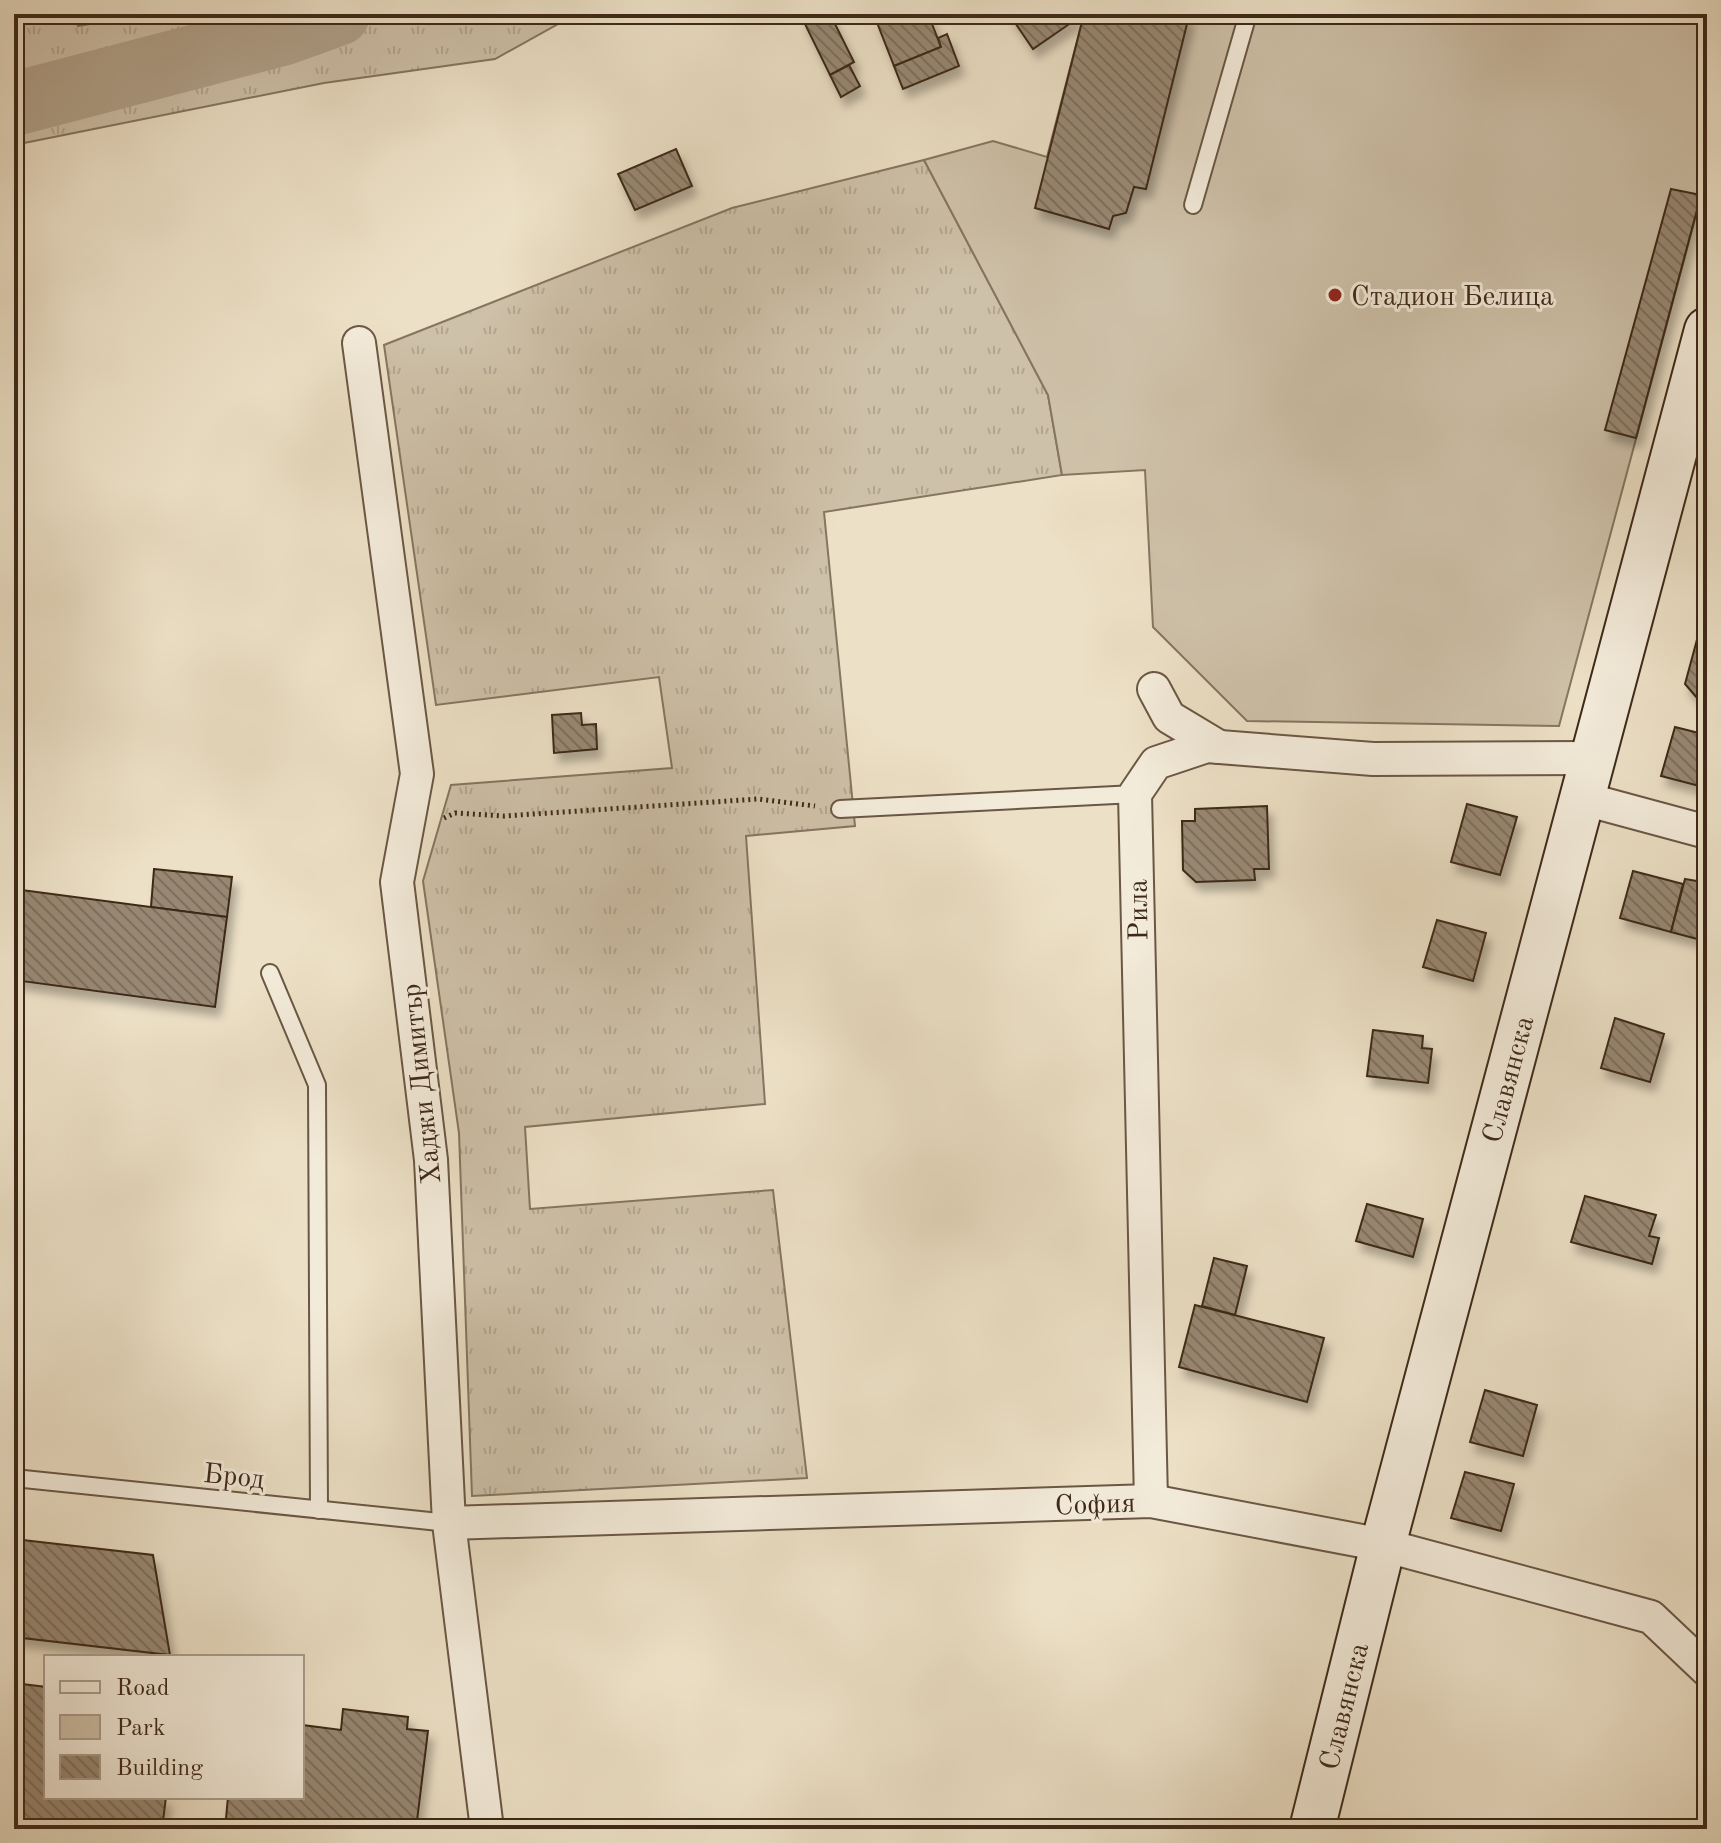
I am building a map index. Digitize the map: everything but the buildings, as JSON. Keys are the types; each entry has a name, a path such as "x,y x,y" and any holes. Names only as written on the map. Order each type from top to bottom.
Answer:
{"street":[{"name":"Славянска","path":"1312,1829 1383,1545 1707,330"},
{"name":"Хаджи Димитър","path":"359,343 417,774 397,882 431,1160 449,1523 487,1829"},
{"path":"1154,689 1169,717 1219,747"},
{"path":"1135,794 1156,763 1207,746 1586,778 1707,832"},
{"name":"Рила","path":"1135,794 1151,1501"},
{"name":"София","path":"449,1523 1151,1501 1383,1545 1651,1617 1707,1670"}],"lane":[{"path":"1193,205 1248,14"},
{"path":"840,809 1135,794"},
{"path":"270,973 317,1085 319,1510"},
{"name":"Брод","path":"14,1478 449,1523"}],"path":[{"path":"406,835 455,813 504,816 758,799 840,809"}],"green space":[{"path":"14,14 75,14 78,26 144,14 576,14 495,59 324,83 14,145"},
{"name":"Стадион Белица","path":"1084,14 1707,14 1707,174 1559,726 1247,721 1153,627 1145,470 1062,475 1048,395 924,160 993,141 1047,157"},
{"path":"924,160 1048,395 1062,475 824,512 855,826 746,836 765,1104 525,1127 530,1209 773,1190 807,1478 472,1496 459,1133 423,881 451,785 672,768 659,677 436,705 384,345 732,208"}],"waterway":[{"path":"14,104 285,33 338,14"}],"place":[{"name":"Стадион Белица","path":"1335,295"}]}
